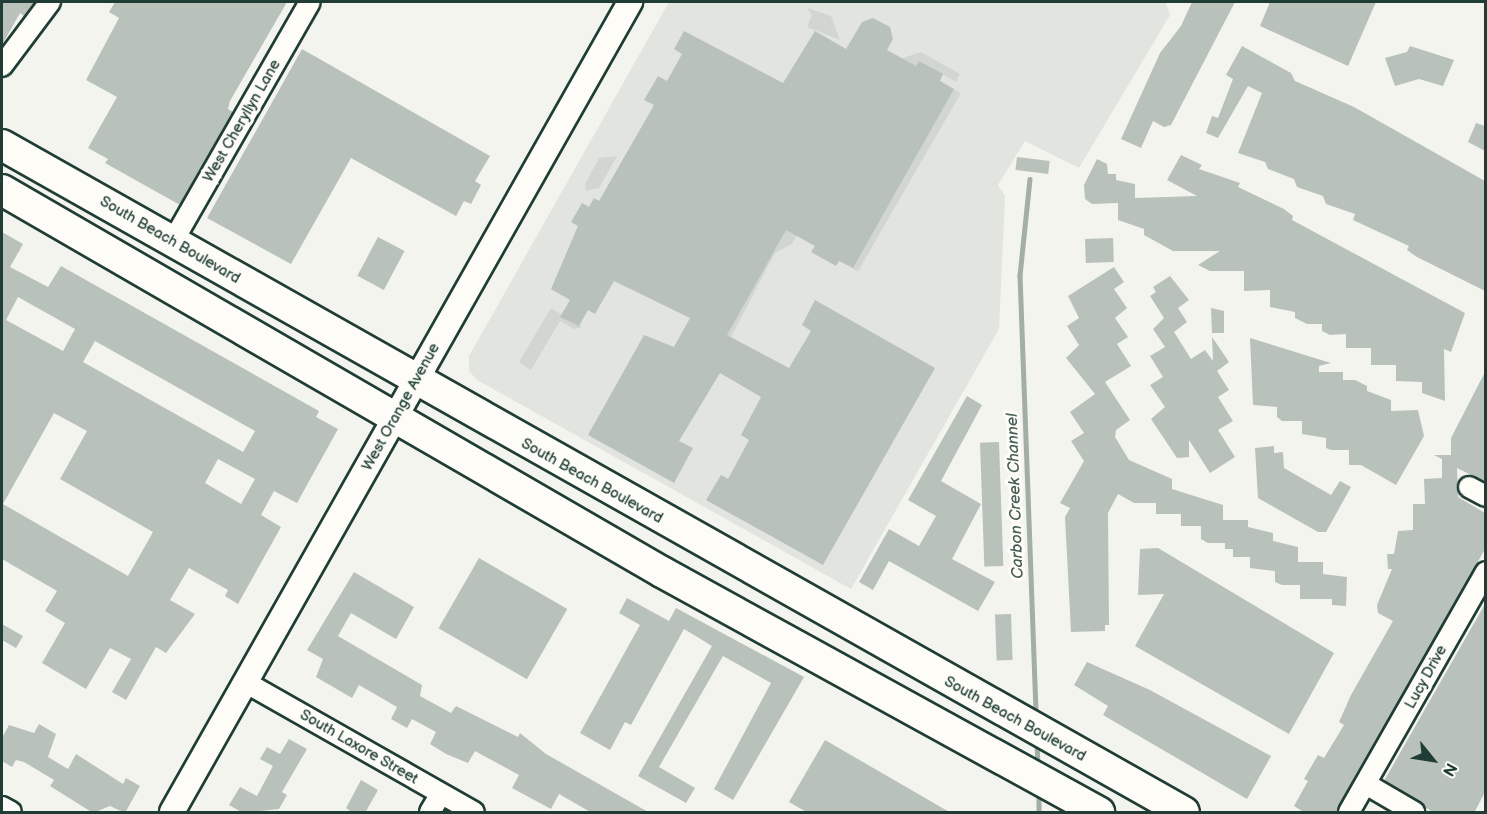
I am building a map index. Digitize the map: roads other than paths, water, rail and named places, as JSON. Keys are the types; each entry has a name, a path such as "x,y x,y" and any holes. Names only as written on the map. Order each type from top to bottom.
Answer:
{"main road":[{"name":"South Beach Boulevard","path":"2,144 416,381 1184,813"},
{"path":"2,190 662,572 1060,789 1099,813"}],"street":[{"path":"2,66 50,2"},
{"name":"West Cheryllyn Lane","path":"173,241 310,2"},
{"name":"West Orange Avenue","path":"172,813 630,2"},
{"name":"Lucy Drive","path":"1349,813 1485,572"},
{"name":"South Laxore Street","path":"245,682 474,813"},
{"path":"1366,784 1414,813"},
{"path":"430,813 441,794"},
{"path":"2,807 11,813"}],"waterway":[{"name":"Carbon Creek Channel","path":"1030,179 1020,275 1036,717"},
{"name":"Carbon Creek Channel","path":"1037,740 1038,765"},
{"name":"Carbon Creek Channel","path":"1039,791 1039,812"}]}
